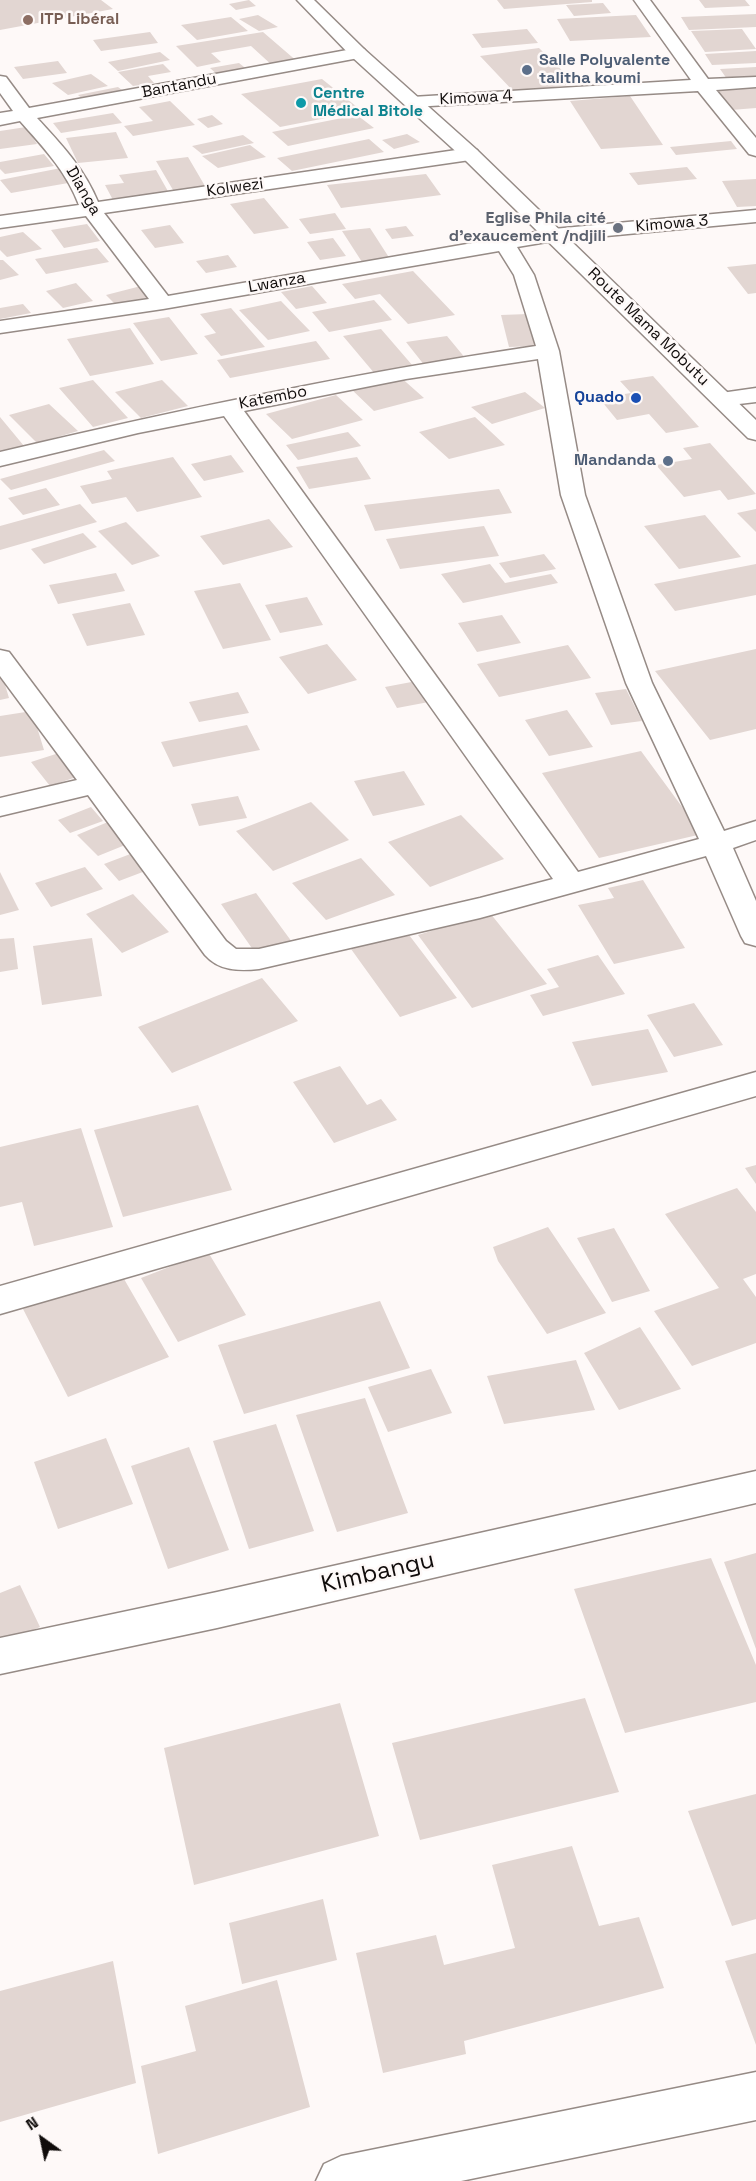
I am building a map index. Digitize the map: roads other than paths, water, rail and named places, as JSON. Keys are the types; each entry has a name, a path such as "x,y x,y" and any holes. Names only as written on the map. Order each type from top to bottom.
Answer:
{"street":[{"name":"Route Mama Mobutu","path":"305,0 358,53 470,154 756,433"},
{"path":"642,0 704,86 756,150"},
{"name":"Bantandu","path":"0,119 358,53"},
{"name":"Dianga","path":"0,81 25,115 67,162 81,184 91,209 163,303"},
{"name":"Kimowa 4","path":"412,102 756,82"},
{"name":"Kolwezi","path":"0,222 470,154"},
{"name":"Kimowa 3","path":"553,235 756,216"},
{"name":"Lwanza","path":"0,327 163,303 553,235"},
{"path":"504,243 524,275 548,351 573,495 639,683 716,844 756,936"},
{"name":"Katembo","path":"0,459 138,426 406,372 548,351"},
{"path":"722,399 756,395"},
{"path":"229,407 571,883"},
{"path":"0,658 93,785 205,931 216,951 233,961 259,959 480,908 716,844 756,830"},
{"path":"0,807 93,785"},
{"path":"0,1300 756,1084"},
{"name":"Kimbangu","path":"0,1656 228,1608 756,1487"},
{"path":"341,2181 756,2096"}],"place":[{"name":"ITP Libéral","path":"28,20"},
{"name":"Salle Polyvalente talitha koumi","path":"527,70"},
{"name":"Centre Médical Bitole","path":"301,103"},
{"name":"Eglise Phila cité d'exaucement /ndjili","path":"618,228"},
{"name":"Quado","path":"636,398"},
{"name":"Mandanda","path":"668,461"}]}
